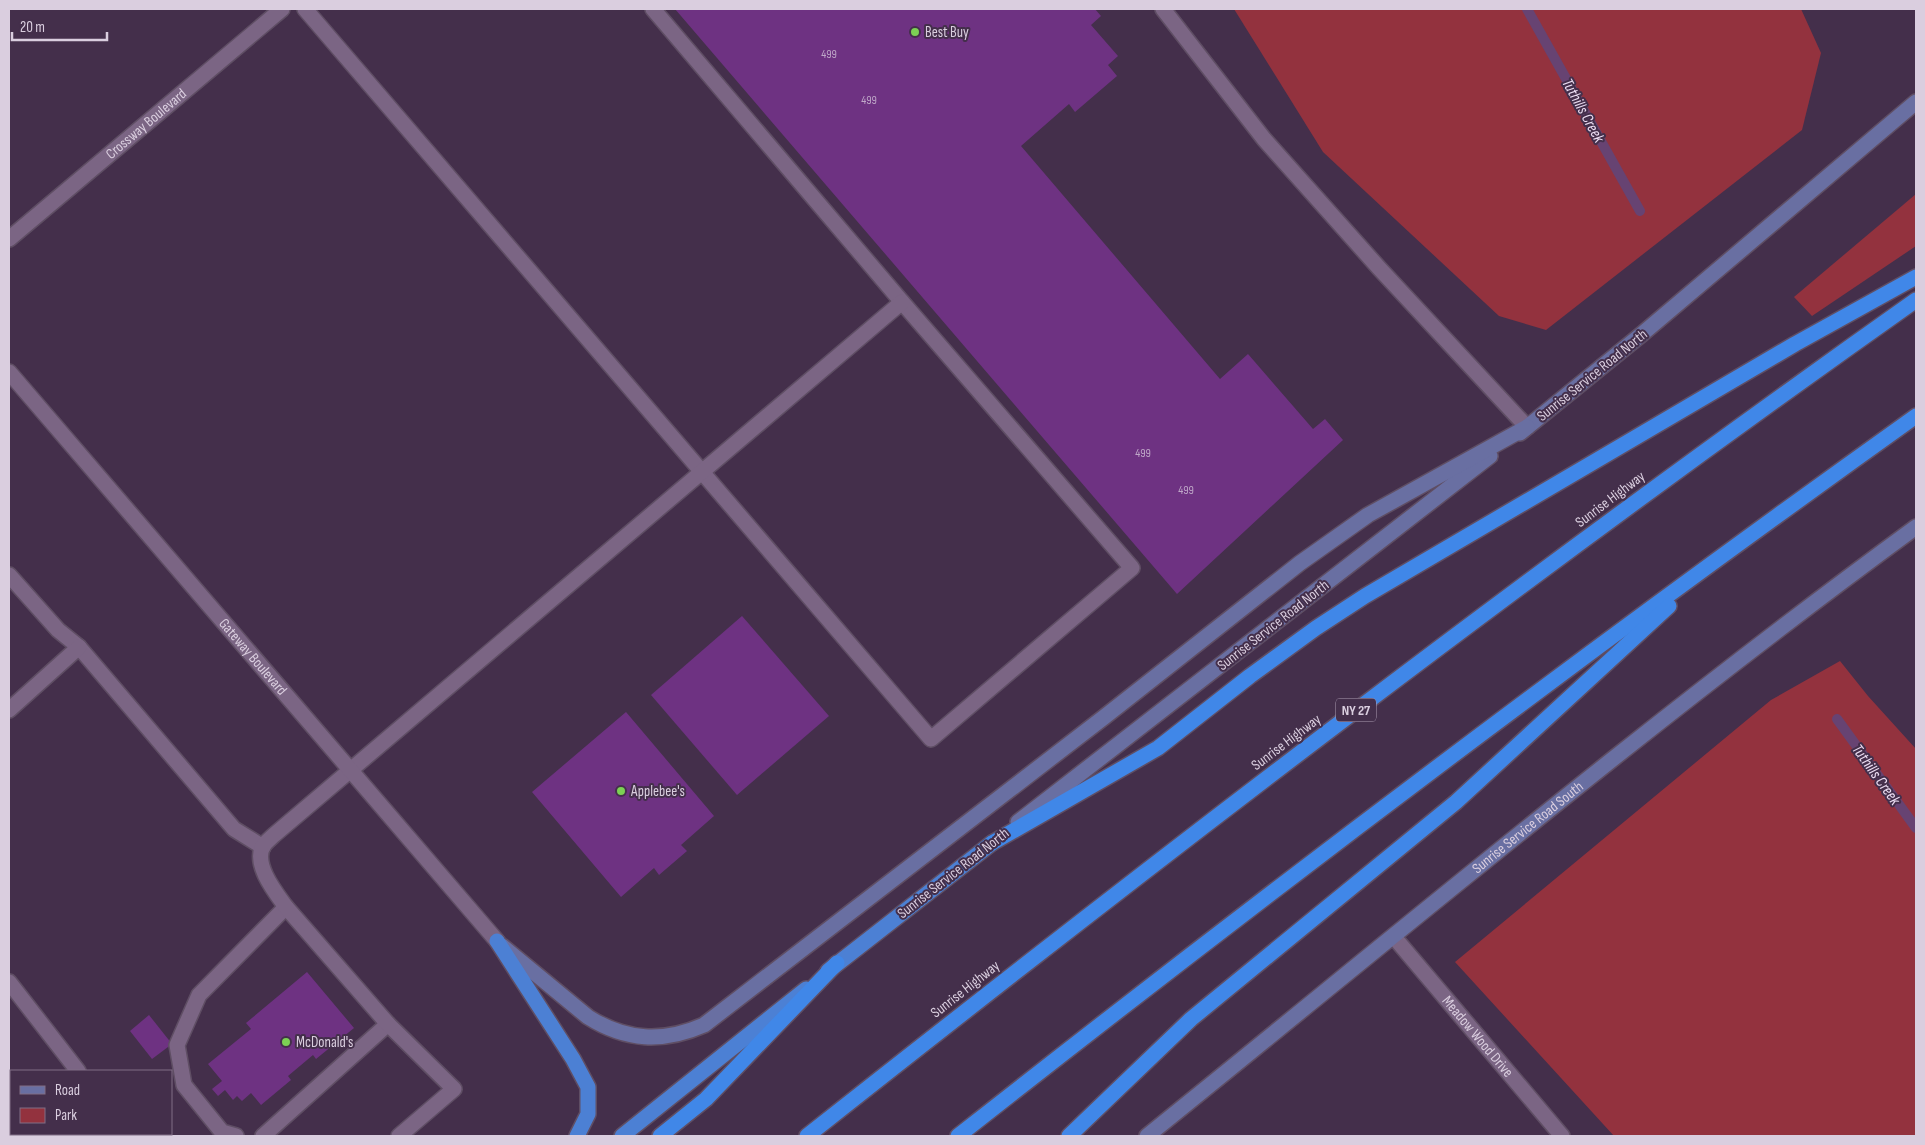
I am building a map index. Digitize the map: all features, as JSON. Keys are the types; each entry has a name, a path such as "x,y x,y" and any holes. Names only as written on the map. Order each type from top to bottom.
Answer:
{"highway":[{"path":"992,843 1158,748 1272,660 1365,596 1787,349 1916,277"},
{"name":"Sunrise Highway","path":"807,1136 1324,734 1691,461 1916,300"},
{"path":"958,1136 1350,833 1536,693 1916,416"},
{"path":"1069,1136 1190,1019 1456,802 1722,557"},
{"name":"Sunrise Service Road North","path":"622,1136 837,963 992,843"},
{"path":"496,941 573,1059 588,1087 588,1114 578,1136"},
{"path":"660,1136 706,1099 837,963"}],"main road":[{"name":"Sunrise Service Road North","path":"992,843 1527,427 1657,322 1916,102"},
{"path":"496,941 588,1018 603,1027 619,1033 657,1038 690,1031 704,1025 1103,718 1300,563 1368,515 1527,427"},
{"name":"Sunrise Service Road South","path":"1147,1136 1472,872 1697,693 1809,606 1916,527"}],"street":[{"name":"Crossway Boulevard","path":"9,239 282,9"},
{"path":"305,9 931,739 1132,568 902,302 653,9"},
{"path":"1163,9 1264,138 1379,268 1527,427"},
{"path":"399,1136 454,1089 388,1024 286,907 271,887 264,873 261,858 263,847 349,769 902,302"},
{"name":"Gateway Boulevard","path":"9,372 496,941"},
{"path":"9,575 58,630 79,647 234,829 263,847"},
{"path":"9,710 79,647"},
{"path":"236,1136 222,1132 184,1085 177,1045 199,995 286,907"},
{"name":"Meadow Wood Drive","path":"1394,937 1562,1136"},
{"path":"9,982 77,1070"},
{"path":"263,1136 388,1024"}],"green space":[{"path":"1234,9 1801,9 1821,53 1802,130 1546,330 1499,316 1323,152"},
{"path":"1916,194 1916,246 1812,316 1794,297"},
{"path":"1840,661 1868,696 1916,749 1916,1136 1614,1136 1455,962 1771,700"}],"building":[{"path":"675,9 1095,9 1101,16 1091,25 1118,56 1108,65 1117,76 1075,112 1069,104 1021,146 1220,379 1248,354 1313,429 1325,419 1343,440 1177,594"},
{"path":"742,616 829,716 737,795 651,695"},
{"path":"626,712 714,816 681,845 687,851 659,875 654,868 621,897 532,792"},
{"name":"McDonald's","path":"307,972 354,1028 316,1059 313,1055 288,1076 291,1080 261,1105 251,1093 242,1101 237,1096 233,1100 225,1090 218,1096 212,1089 222,1081 208,1064 251,1029 246,1023"},
{"path":"149,1015 172,1044 152,1059 130,1031"}],"waterway":[{"name":"Tuthills Creek","path":"1527,9 1640,211"},
{"name":"Tuthills Creek","path":"1837,719 1916,828"}],"place":[{"name":"Best Buy","path":"915,32"},
{"name":"Applebee's","path":"621,791"},
{"name":"McDonald's","path":"286,1042"}]}
